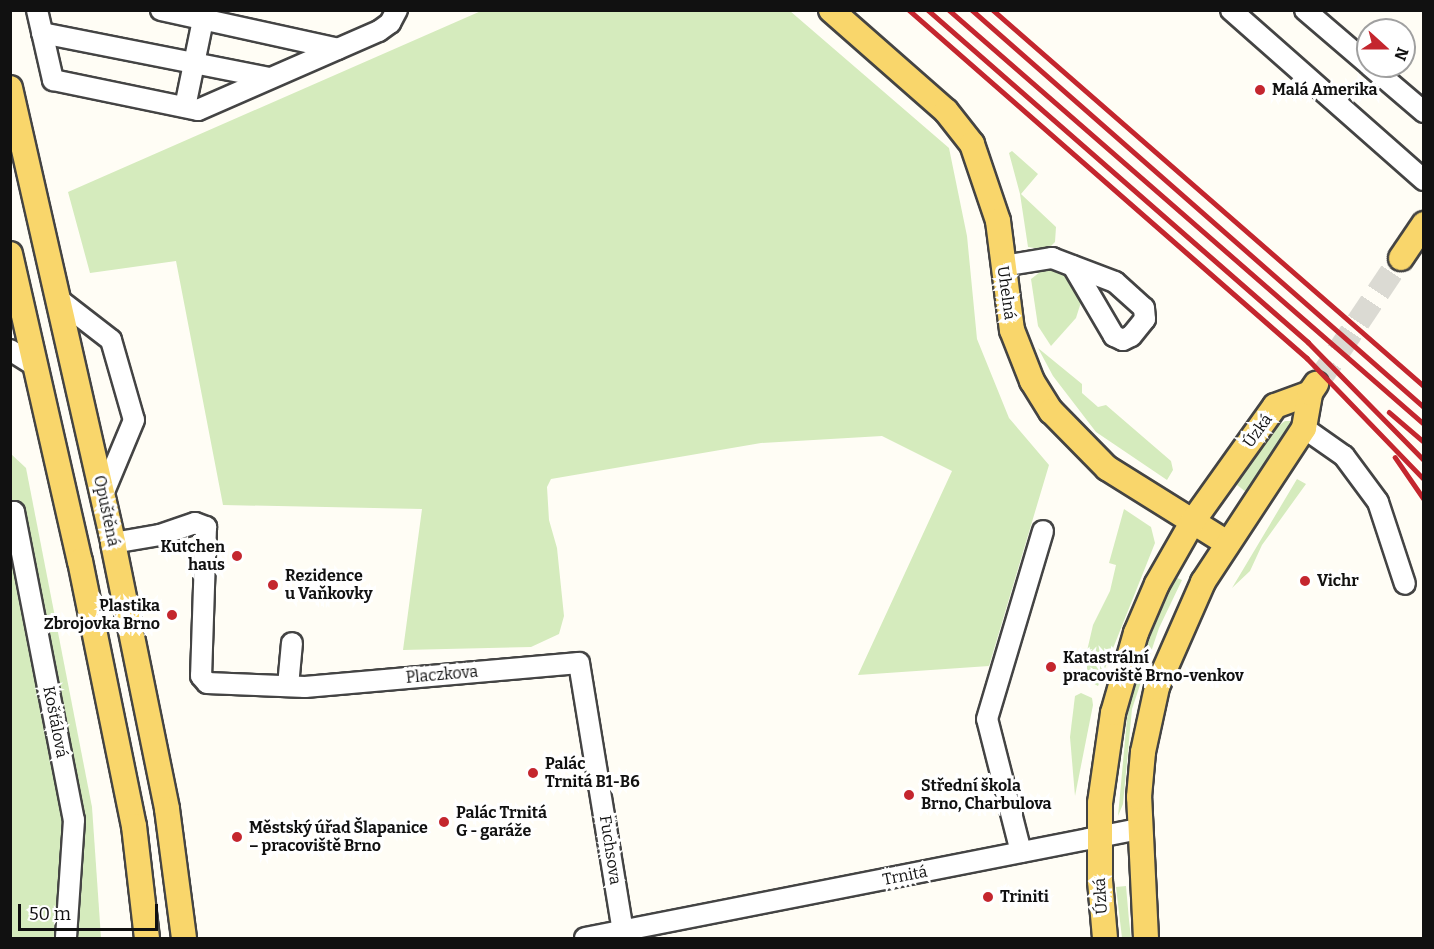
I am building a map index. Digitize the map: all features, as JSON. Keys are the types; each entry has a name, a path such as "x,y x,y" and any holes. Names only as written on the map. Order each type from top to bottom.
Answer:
{"main road":[{"name":"Uhelná","path":"831,10 960,127 992,195 1003,266 1006,308 1018,350 1051,411 1107,468 1227,543"},
{"name":"Opuštěná","path":"10,88 103,494 166,808 184,939"},
{"path":"1401,258 1424,224"},
{"path":"10,254 134,826 147,939"},
{"name":"Úzká","path":"1105,939 1099,837 1107,744 1121,677 1157,584 1193,521 1275,406 1314,387 1304,428 1227,543 1194,600 1157,687 1143,752 1139,829 1146,939"}],"street":[{"path":"37,10 53,80 198,110 379,31 393,11"},
{"path":"161,10 204,15 338,49"},
{"path":"1231,10 1424,180"},
{"path":"1305,10 1356,54"},
{"path":"184,107 204,15"},
{"path":"42,33 270,78"},
{"path":"1384,78 1424,112"},
{"path":"1003,266 1052,258 1073,266"},
{"path":"58,299 111,340 134,420 103,494"},
{"path":"10,350 36,366"},
{"path":"1304,428 1344,456 1378,502 1405,584"},
{"name":"Košťálová","path":"10,513 14,512 74,820 66,939"},
{"name":"Placzkova","path":"113,543 160,535 195,523 206,527 203,680 296,686 579,663"},
{"path":"1021,852 987,719 1043,531"},
{"path":"292,643 296,686"},
{"name":"Fuchsova","path":"579,663 623,931"},
{"name":"Trnitá","path":"585,939 623,931 673,930 1021,852 1139,829"}],"green space":[{"path":"481,11 790,11 949,148 967,236 977,339 1009,418 1049,465 989,666 858,675 952,471 882,436 761,443 551,479 547,487 549,520 557,548 564,616 559,634 531,647 403,650 422,509 223,505 176,261 90,273 68,192"},
{"path":"1012,151 1038,174 1021,194 1056,227 1055,242 1047,250 1028,247 1020,194 1009,153"},
{"path":"1044,269 1066,273 1082,299 1076,318 1051,346 1038,326 1031,279"},
{"path":"1038,348 1082,384 1082,393 1098,407 1106,405 1171,461 1173,470 1167,480 1096,432 1053,376"},
{"path":"1285,421 1290,421 1291,426 1246,492 1232,481 1269,433"},
{"path":"10,453 26,468 92,807 101,938 11,938"},
{"path":"1297,479 1306,484 1262,545 1250,571 1232,588"},
{"path":"1124,509 1151,527 1155,543 1098,686 1087,680 1087,651 1093,625 1110,591 1116,565 1109,563"},
{"path":"1175,577 1182,580 1159,628 1132,709 1123,804 1118,816 1128,708 1146,647"},
{"path":"1081,693 1092,698 1093,705 1075,796 1070,737 1075,696"},
{"path":"1126,886 1131,938 1122,938 1116,887"}],"tunnel":[{"path":"1318,382 1401,258"}],"railway":[{"path":"909,10 1307,358 1424,479"},
{"path":"928,10 1308,342 1424,460"},
{"path":"949,10 1424,424"},
{"path":"972,10 1424,407"},
{"path":"993,10 1424,386"},
{"path":"1389,412 1424,442"},
{"path":"1395,457 1424,499"}],"place":[{"name":"Malá Amerika","path":"1260,90"},
{"name":"Kutchen haus","path":"237,556"},
{"name":"Vichr","path":"1305,581"},
{"name":"Rezidence u Vaňkovky","path":"273,585"},
{"name":"Plastika Zbrojovka Brno","path":"172,615"},
{"name":"Katastrální pracoviště Brno-venkov","path":"1051,667"},
{"name":"Palác Trnitá B1-B6","path":"533,773"},
{"name":"Střední škola Brno, Charbulova","path":"909,795"},
{"name":"Palác Trnitá G - garáže","path":"444,822"},
{"name":"Městský úřad Šlapanice – pracoviště Brno","path":"237,837"},
{"name":"Triniti","path":"988,897"}]}
